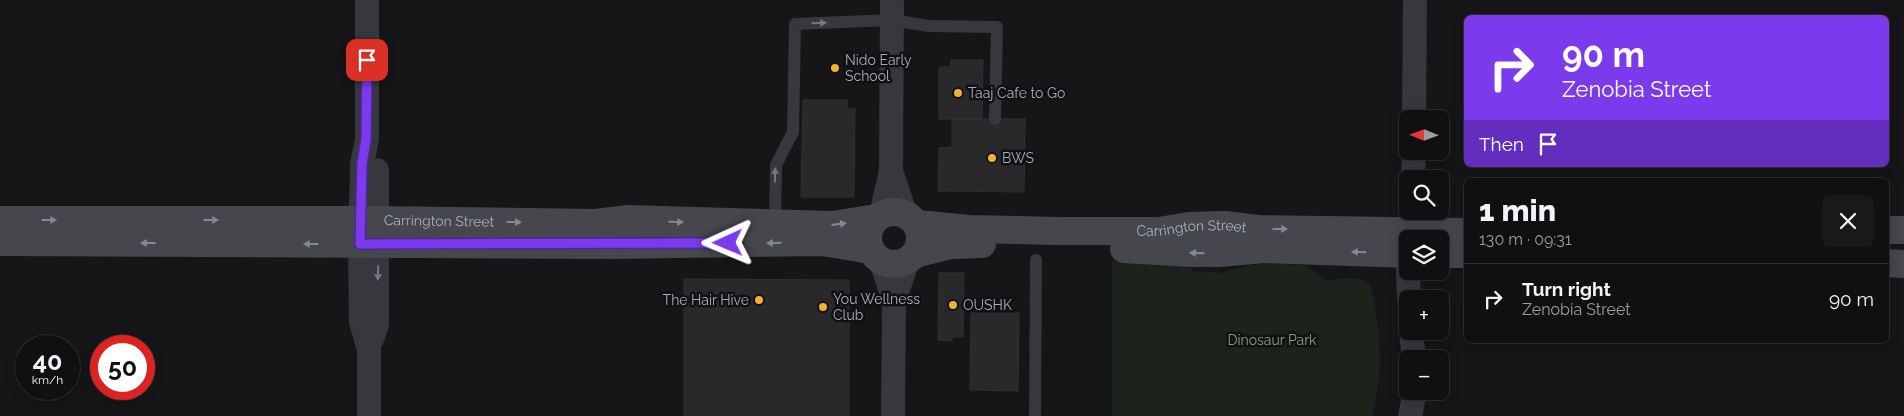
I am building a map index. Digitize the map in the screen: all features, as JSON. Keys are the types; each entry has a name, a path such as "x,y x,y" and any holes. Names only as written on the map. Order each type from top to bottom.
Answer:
{"main road":[{"name":"Carrington Street","path":"0,242 369,232 596,223 628,219 832,225 895,218 969,229 1159,231 1189,226 1224,225 1399,239"},
{"path":"895,218 921,234 920,243 912,257 903,264 893,265 876,255 868,235 871,226 895,218"},
{"name":"Carrington Street","path":"0,220 369,232 823,242 876,255"},
{"path":"1889,230 1904,230"},
{"name":"Carrington Street","path":"1449,234 1464,232"},
{"name":"Carrington Street","path":"912,257 952,245 984,244 1220,253 1399,241"},
{"path":"1449,254 1464,254"},
{"path":"1889,263 1904,264"}],"street":[{"path":"367,0 366,139 362,164 369,232 360,322 369,350 369,416"},
{"path":"1414,110 1415,0"},
{"path":"892,10 892,171 895,218"},
{"path":"876,255 894,301"},
{"path":"893,416 894,301 912,257"},
{"path":"1410,416 1413,400"}],"lane":[{"path":"774,224 776,165 793,132 795,24 892,10 929,26 997,27 996,119"},
{"path":"1035,416 1036,260"}],"green space":[{"name":"Dinosaur Park","path":"1171,261 1194,271 1220,273 1268,263 1307,266 1325,281 1359,278 1367,282 1373,294 1379,348 1378,389 1372,416 1112,416 1112,262"}],"building":[{"path":"951,60 983,60 982,119 939,119 939,67 950,67"},
{"path":"803,100 847,100 847,109 855,109 854,197 801,197"},
{"path":"952,119 1025,119 1024,192 938,191 939,148 952,147"},
{"path":"939,273 964,273 963,337 952,337 952,341 938,340"},
{"path":"684,279 849,280 849,416 684,416"},
{"path":"971,313 1019,313 1018,391 970,390"}],"place":[{"name":"Nido Early School","path":"835,68"},
{"name":"Taaj Cafe to Go","path":"958,93"},
{"name":"BWS","path":"992,158"},
{"name":"The Hair Hive","path":"759,300"},
{"name":"OUSHK","path":"953,305"},
{"name":"You Wellness Club","path":"823,307"}],"route":[{"path":"367,60 366,139 362,164 360,244 613,245 728,243"}]}
